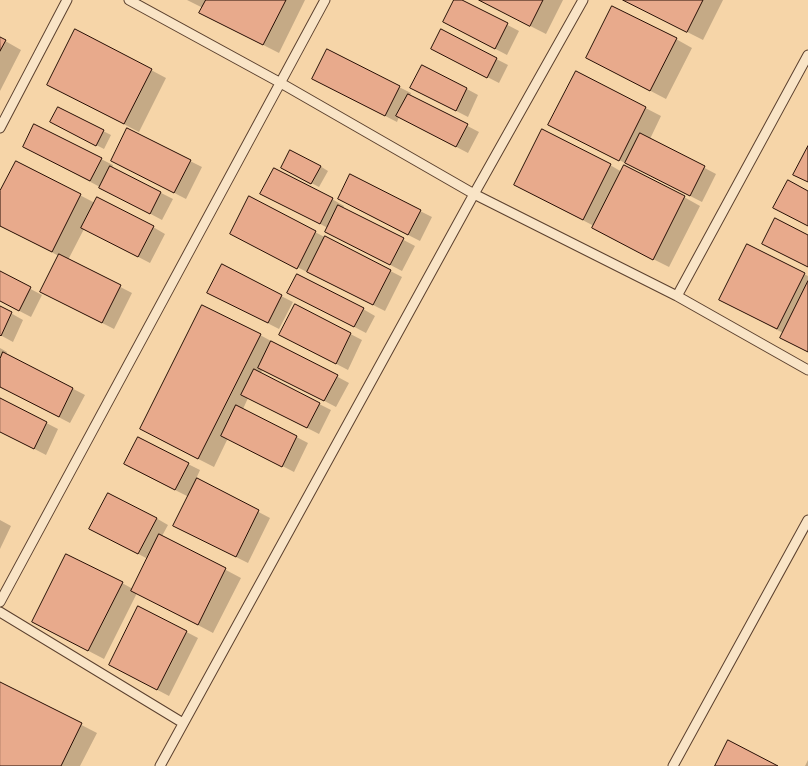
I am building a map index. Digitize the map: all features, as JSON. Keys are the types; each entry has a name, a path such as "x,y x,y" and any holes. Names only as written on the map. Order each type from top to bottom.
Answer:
{"lane":[{"path":"0,128 67,0"},
{"path":"129,0 279,82 474,194 677,296 808,370"},
{"path":"0,602 279,82 325,0"},
{"path":"160,766 474,194 584,0"},
{"path":"677,296 808,55"},
{"path":"673,766 808,520"},
{"path":"0,612 183,723"}],"building":[{"path":"206,0 286,0 263,45 199,13"},
{"path":"454,0 462,0 508,23 495,49 443,22"},
{"path":"479,0 543,0 530,26"},
{"path":"623,0 703,0 687,32"},
{"path":"612,6 677,38 650,91 586,58"},
{"path":"75,29 152,69 124,124 47,85"},
{"path":"441,29 497,58 487,78 431,49"},
{"path":"0,37 6,40 0,51"},
{"path":"327,49 400,86 385,116 312,79"},
{"path":"422,65 467,88 456,111 410,88"},
{"path":"576,71 646,107 619,161 548,125"},
{"path":"408,94 468,124 456,147 396,116"},
{"path":"58,107 104,130 96,146 50,122"},
{"path":"34,124 102,158 90,181 23,147"},
{"path":"127,128 191,160 174,193 111,161"},
{"path":"542,129 611,164 583,220 514,185"},
{"path":"640,133 705,166 690,196 625,163"},
{"path":"808,146 808,182 793,175"},
{"path":"290,150 321,166 311,184 281,168"},
{"path":"16,161 81,194 52,252 0,226 0,191"},
{"path":"624,165 685,196 653,260 592,228"},
{"path":"110,166 161,192 150,214 99,188"},
{"path":"274,168 333,198 320,224 260,194"},
{"path":"350,174 421,210 408,235 338,199"},
{"path":"788,180 808,191 808,226 773,208"},
{"path":"249,196 316,231 297,269 230,234"},
{"path":"97,197 154,226 138,257 81,228"},
{"path":"338,205 404,238 390,265 325,232"},
{"path":"775,218 808,235 808,267 762,244"},
{"path":"325,236 391,270 373,305 307,272"},
{"path":"747,244 805,273 777,329 719,300"},
{"path":"59,254 121,285 102,323 40,292"},
{"path":"222,264 282,295 268,323 207,293"},
{"path":"0,271 31,287 19,311 0,301"},
{"path":"297,274 364,308 354,327 287,293"},
{"path":"808,281 808,352 780,338"},
{"path":"295,304 351,333 336,364 279,335"},
{"path":"202,305 261,334 198,459 140,429"},
{"path":"0,306 12,312 1,336 0,335"},
{"path":"271,341 338,375 324,401 258,368"},
{"path":"3,352 73,388 59,417 0,387 0,359"},
{"path":"254,369 320,403 307,428 241,395"},
{"path":"0,398 47,422 34,449 0,432"},
{"path":"236,405 297,436 282,467 221,436"},
{"path":"138,437 189,463 175,490 124,464"},
{"path":"197,478 259,510 236,557 173,526"},
{"path":"108,493 157,518 138,554 89,529"},
{"path":"159,534 226,568 198,625 131,591"},
{"path":"66,554 123,582 88,651 32,622"},
{"path":"138,606 187,631 157,690 109,665"},
{"path":"0,682 82,723 61,766 0,766"},
{"path":"728,740 778,766 715,766"}]}
